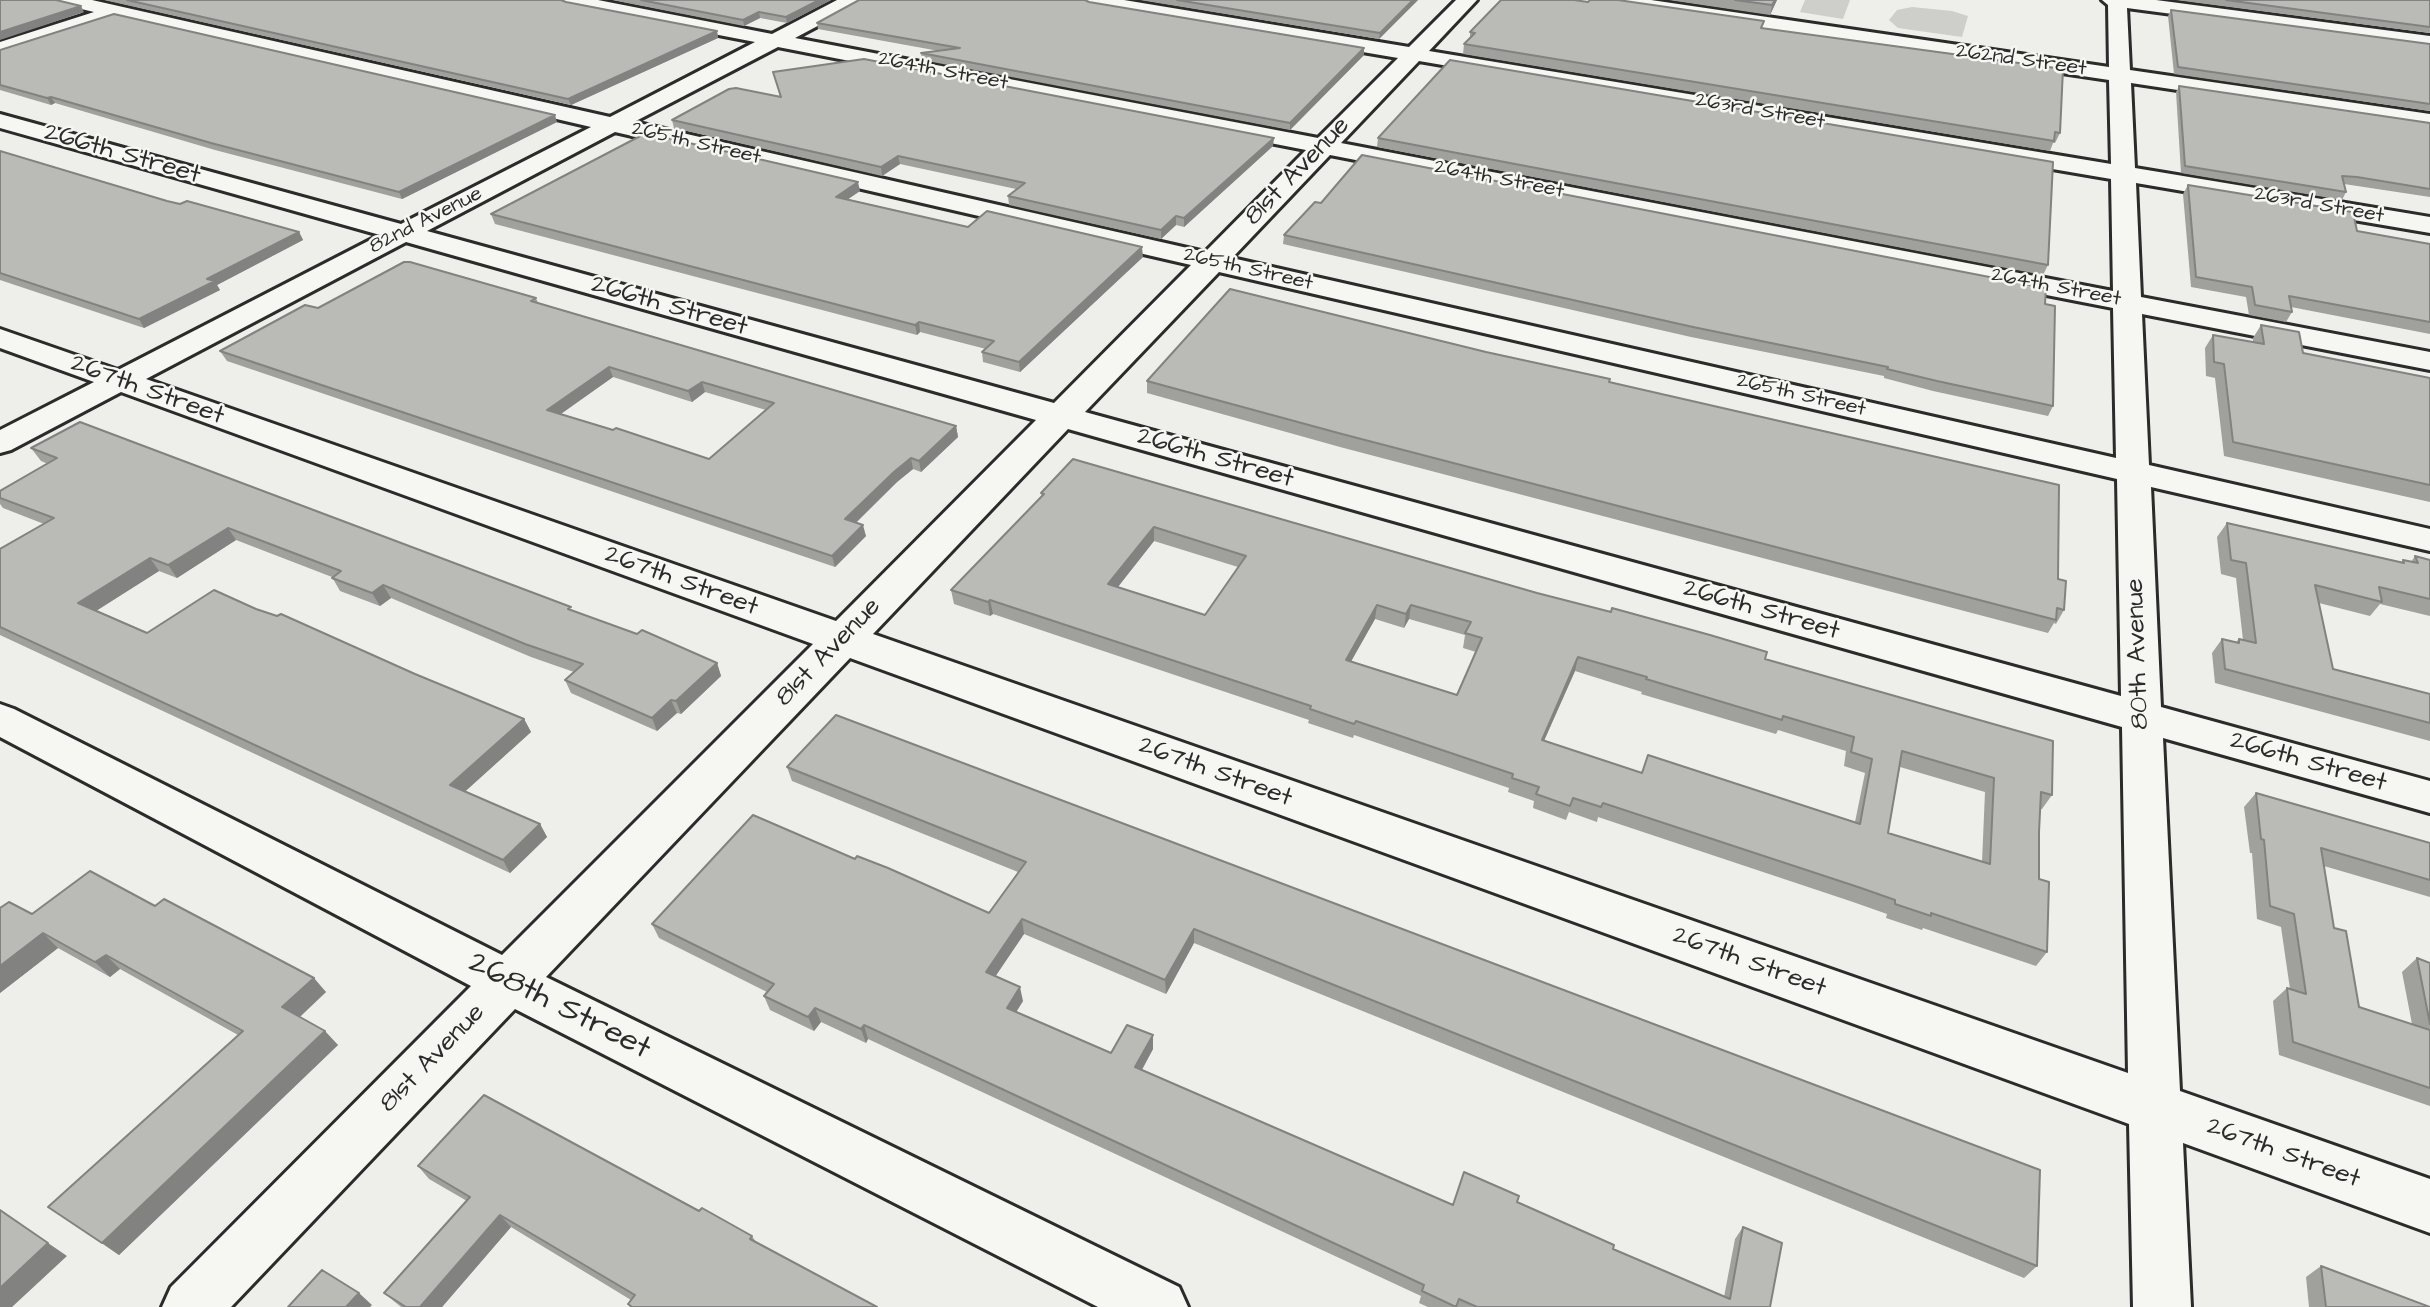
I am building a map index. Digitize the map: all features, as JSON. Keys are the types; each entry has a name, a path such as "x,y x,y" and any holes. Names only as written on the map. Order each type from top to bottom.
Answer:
{"street":[{"name":"265th Street","path":"66,0 2430,540"},
{"path":"0,49 148,0"},
{"name":"264th Street","path":"569,0 2430,361"},
{"name":"82nd Avenue","path":"0,443 852,0"},
{"name":"263rd Street","path":"1090,0 2430,225"},
{"name":"81st Avenue","path":"191,1307 1467,0"},
{"name":"262nd Street","path":"1612,0 2430,121"},
{"path":"2115,0 2430,42"},
{"name":"80th Avenue","path":"2115,0 2162,1307"},
{"name":"266th Street","path":"0,121 2430,797"},
{"name":"267th Street","path":"0,338 2430,1206"},
{"name":"268th Street","path":"0,719 508,982 1159,1307"}],"shaded area":[{"path":"1805,0 1850,0 1843,19 1800,12"},
{"path":"1912,7 1952,11 1968,16 1962,37 1898,28 1889,20 1897,10"}],"building":[{"path":"0,0 56,0 81,6 0,32"},
{"path":"127,0 561,0 717,31 568,99"},
{"path":"641,0 819,0 786,17 759,12 743,20"},
{"path":"859,0 1085,0 1364,48 1290,123 921,53 960,48 817,23"},
{"path":"1177,0 1413,0 1380,33"},
{"path":"1501,0 1618,0 1764,21 1761,28 2063,69 2060,133 2055,132 2054,141 1464,44 1475,33 1470,32"},
{"path":"1735,0 1775,0 1772,5"},
{"path":"2226,0 2430,0 2430,27"},
{"path":"2171,10 2430,44 2430,104 2178,67"},
{"path":"114,14 555,115 399,192 0,85 0,50"},
{"path":"864,59 1274,138 1184,218 1176,216 1161,230 1008,196 1025,183 898,156 881,167 672,120 729,89 781,97 773,72"},
{"path":"1450,60 2053,162 2048,265 1378,138"},
{"path":"2179,86 2430,123 2430,189 2342,176 2346,192 2185,166"},
{"path":"646,133 858,182 836,197 968,227 987,211 1142,247 1019,362 982,352 994,341 919,322 915,325 491,214"},
{"path":"0,151 167,201 180,204 187,201 299,232 207,279 215,281 139,319 0,273"},
{"path":"1362,155 2046,288 2045,304 2055,306 2053,406 1937,381 1887,369 1888,367 1693,327 1284,235 1315,202 1321,203"},
{"path":"2188,185 2353,212 2357,231 2430,244 2430,322 2289,296 2292,312 2255,305 2252,287 2196,277"},
{"path":"404,262 410,262 536,298 531,301 956,426 919,461 911,458 895,471 845,519 863,525 832,556 220,351 305,305 318,308","holes":["609,367 688,391 702,382 774,403 709,459 616,428 613,430 547,410"]},
{"path":"1230,289 1486,352 1610,379 1609,382 2059,485 2058,579 2066,581 2064,610 2057,608 2056,620 1147,381"},
{"path":"2261,325 2299,332 2303,353 2430,378 2430,485 2233,442 2224,364 2214,362 2213,335 2264,344"},
{"path":"80,422 571,607 568,609 637,634 642,630 717,663 676,701 671,700 652,718 565,680 583,664 525,644 383,585 372,593 332,578 341,571 228,528 168,565 150,558 78,603 147,633 214,590 256,609 277,616 281,614 524,719 450,785 540,824 503,860 0,627 0,549 54,518 0,498 0,491 57,458 31,448"},
{"path":"1073,459 1537,593 1611,612 1612,608 1710,635 1767,652 1765,659 2053,741 2052,795 2041,792 2039,832 2039,879 2049,882 2047,952 1931,913 1931,916 1895,904 1895,900 1861,888 1603,803 1601,807 1573,798 1570,806 1536,794 1539,787 1512,778 1513,774 1356,721 1354,724 1310,709 1311,706 990,600 988,602 951,590 1044,494 1041,493","holes":["1154,527 1246,556 1205,615 1108,584","1377,605 1406,614 1411,605 1471,622 1465,633 1482,638 1457,695 1346,660","1578,657 1782,720 1783,716 1854,737 1851,752 1872,759 1860,824 1648,755 1642,773 1542,740","1902,751 1994,778 1990,864 1888,833"]},
{"path":"2227,523 2404,563 2403,560 2418,563 2415,556 2430,560 2430,599 2379,587 2382,602 2315,585 2333,669 2430,694 2430,723 2225,669 2222,639 2256,643 2246,563 2231,560"},
{"path":"836,715 2040,1170 2037,1266 1194,929 1165,980 1022,919 986,972 1020,987 1007,1008 1111,1053 1127,1025 1153,1035 1135,1067 1453,1205 1464,1172 1519,1196 1517,1202 1614,1245 1613,1249 1730,1299 1743,1227 1782,1243 1770,1307 1477,1307 1459,1299 1456,1307 1422,1291 1424,1285 864,1025 861,1029 815,1008 808,1017 764,996 774,984 652,924 753,815 855,859 857,856 888,868 989,913 1026,862 787,767"},
{"path":"2256,793 2430,843 2430,880 2321,848 2334,928 2346,931 2359,1007 2430,1030 2430,1088 2293,1042 2287,988 2306,994 2294,914 2270,906 2264,840 2261,839"},
{"path":"90,871 155,906 164,899 314,978 282,1007 325,1031 102,1243 48,1207 243,1031 106,955 95,962 43,933 0,966 0,908 9,902 32,914"},
{"path":"2417,958 2430,963 2430,1024"},
{"path":"484,1095 699,1211 702,1208 752,1236 750,1239 877,1307 632,1307 628,1304 635,1295 500,1215 420,1307 406,1307 384,1293 470,1197 418,1166"},
{"path":"0,1210 48,1243 0,1288"},
{"path":"2321,1266 2430,1307 2326,1307"},
{"path":"322,1270 359,1293 346,1307 288,1307"}]}
